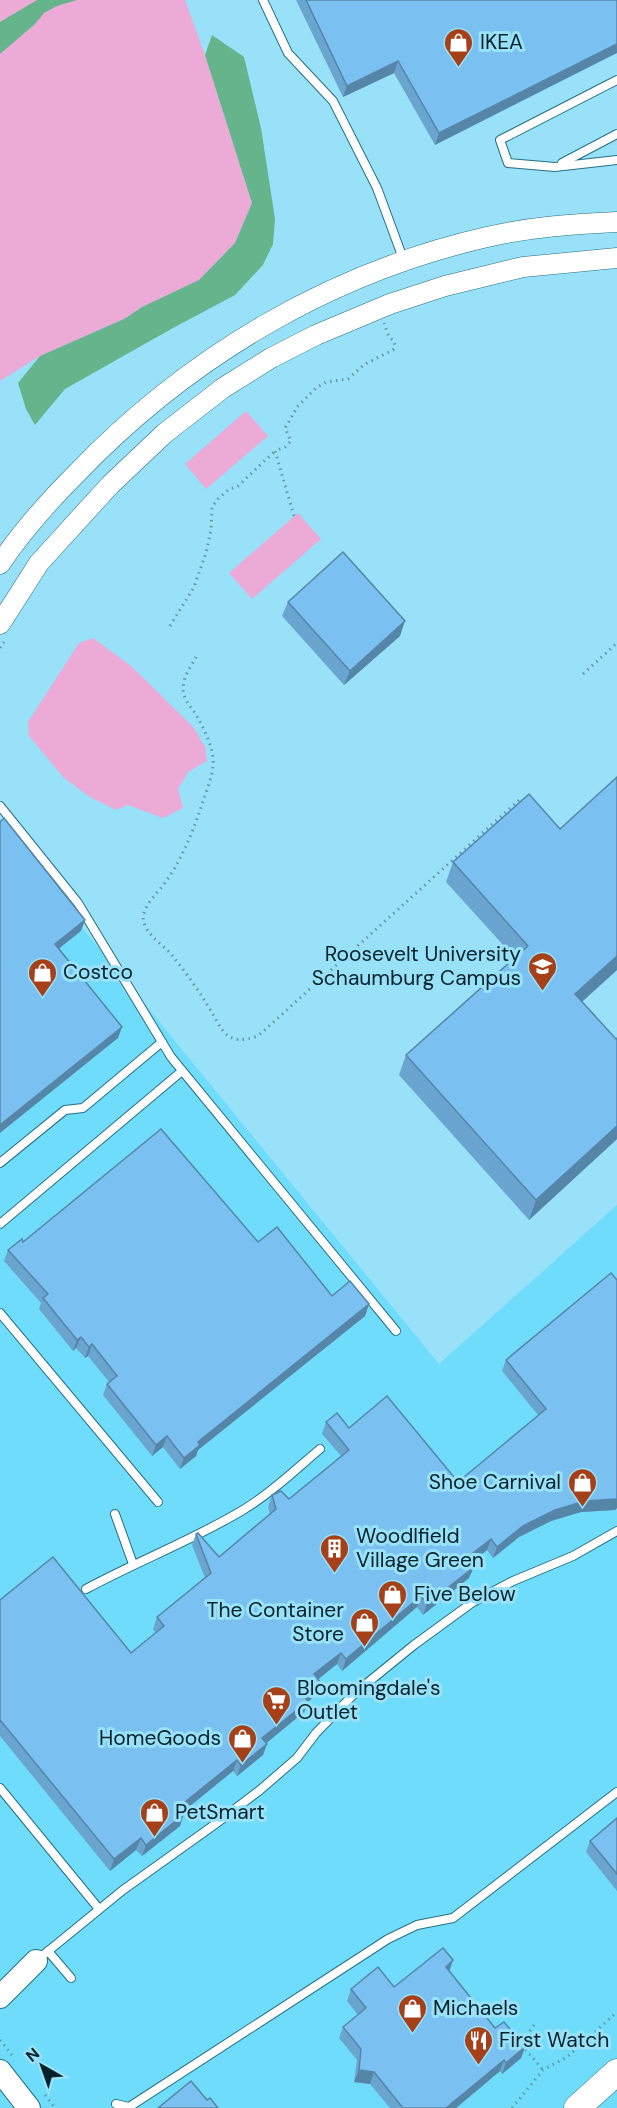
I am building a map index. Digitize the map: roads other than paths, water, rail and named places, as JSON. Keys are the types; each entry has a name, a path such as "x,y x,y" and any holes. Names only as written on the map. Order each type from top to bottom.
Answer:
{"main road":[{"path":"0,1985 42,1956"},
{"path":"0,1997 42,1956"},
{"path":"0,2071 29,2108"},
{"path":"577,2108 617,2072"},
{"path":"0,2095 11,2108"}],"street":[{"path":"0,564 15,541 110,438 175,384 230,346 290,310 342,284 405,261 487,237 552,225 617,222"},
{"path":"3,632 39,563 110,485 165,433 214,394 271,358 316,335 390,304 445,286 523,267 617,258"}],"lane":[{"path":"263,0 288,53 333,101 377,188 405,261"},
{"path":"617,80 500,140 508,163 555,167 617,160"},
{"path":"555,167 617,134"},
{"path":"0,806 78,903 182,1071 396,1331"},
{"path":"0,1163 65,1110 83,1108 162,1042"},
{"path":"0,1224 182,1071"},
{"path":"0,1313 158,1502"},
{"path":"86,1589 134,1564 201,1534 244,1509 272,1490 320,1449"},
{"path":"115,1514 134,1564"},
{"path":"71,1978 42,1956 123,1890 214,1826 260,1790 297,1758 316,1733 355,1693 472,1602 513,1581 573,1556 617,1531"},
{"path":"0,1788 99,1909"},
{"path":"116,2103 129,2107 387,1939 417,1925 453,1918 617,1792"}],"place":[{"name":"IKEA","path":"459,68"},
{"name":"Roosevelt University Schaumburg Campus","path":"542,992"},
{"name":"Costco","path":"42,998"},
{"name":"Shoe Carnival","path":"582,1508"},
{"name":"Woodlfield Village Green","path":"335,1574"},
{"name":"Five Below","path":"393,1620"},
{"name":"The Container Store","path":"365,1648"},
{"name":"Bloomingdale's Outlet","path":"276,1726"},
{"name":"HomeGoods","path":"242,1764"},
{"name":"PetSmart","path":"154,1838"},
{"name":"Michaels","path":"412,2034"},
{"name":"First Watch","path":"478,2066"}]}
